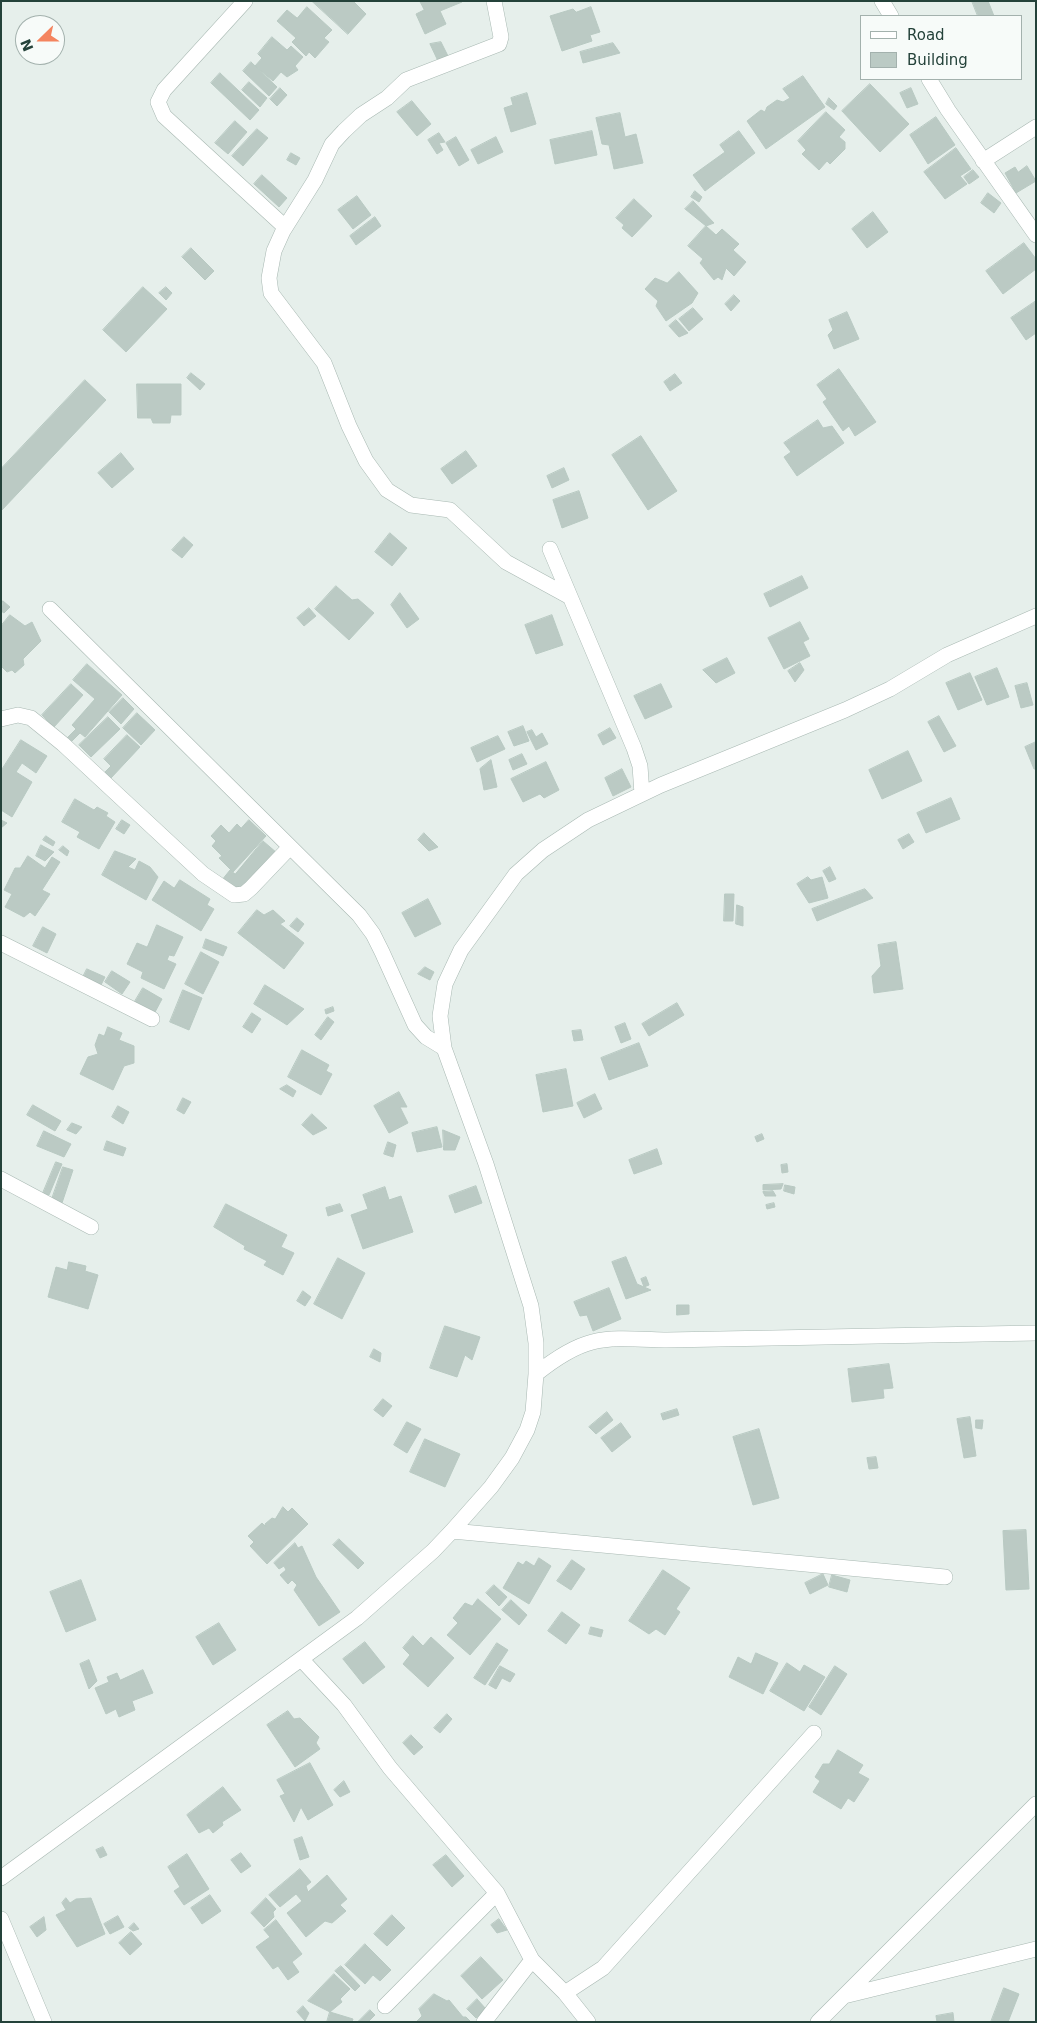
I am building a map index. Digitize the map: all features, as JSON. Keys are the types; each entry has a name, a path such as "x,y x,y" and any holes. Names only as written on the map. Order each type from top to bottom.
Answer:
{"street":[{"path":"244,1 164,90 158,102 164,116 285,226"},
{"path":"494,1 501,37 499,44 406,80 387,98 362,115 332,144 315,180 285,226 274,251 269,278 271,293 324,363 349,426 366,461 388,490 411,505 450,510 506,562 570,597"},
{"path":"882,1 890,15"},
{"path":"930,80 1036,235"},
{"path":"983,160 1036,127"},
{"path":"550,549 634,748 640,766 642,794"},
{"path":"50,609 359,915 373,934 415,1025 426,1037 444,1048"},
{"path":"1,1878 302,1660 356,1618 433,1551 452,1531 492,1486 512,1458 527,1430 532,1412 536,1374 536,1343 531,1306 486,1164 444,1048 440,1016 445,984 461,950 516,874 543,850 588,820 642,794 890,690 947,655 1036,616"},
{"path":"1,719 18,715 31,718 62,744 203,874 234,895 244,894 251,888 290,847"},
{"path":"1,943 152,1019"},
{"path":"1,1179 91,1228"},
{"path":"536,1374 569,1350 581,1344 618,1338 667,1340 1036,1333"},
{"path":"452,1531 945,1577"},
{"path":"302,1660 344,1705 390,1768 496,1893 532,1960 565,1993 588,2022"},
{"path":"565,1993 603,1968 814,1733"},
{"path":"818,2022 1036,1804"},
{"path":"385,2006 496,1893"},
{"path":"1,1918 44,2022"},
{"path":"842,1996 1036,1949"},
{"path":"484,2022 532,1960"}],"building":[{"path":"312,1 353,1 366,14 348,34"},
{"path":"420,1 462,2 440,11 446,24 425,34 416,14 424,10"},
{"path":"972,1 988,1 994,15 978,15"},
{"path":"307,7 332,30 324,38 329,42 315,58 309,52 306,56 292,42 296,38 277,21 287,10 297,18"},
{"path":"591,7 600,32 590,35 592,41 562,51 550,16 573,9 576,12"},
{"path":"272,37 287,50 291,46 303,57 295,66 298,70 287,77 281,72 273,81 255,66 262,58 258,54"},
{"path":"441,42 448,56 438,61 430,44"},
{"path":"613,43 620,53 583,63 580,52"},
{"path":"251,62 277,87 269,96 243,71"},
{"path":"220,73 259,110 250,120 211,83"},
{"path":"803,76 825,107 766,149 747,121 761,110 765,112 767,107 777,100 783,102 790,98 783,89"},
{"path":"249,82 267,98 260,107 242,90"},
{"path":"870,84 909,124 880,152 842,111"},
{"path":"280,88 287,95 277,106 270,99"},
{"path":"911,88 918,104 907,108 900,93"},
{"path":"527,93 536,124 511,132 504,108 513,105 511,98"},
{"path":"829,98 837,106 834,110 826,104"},
{"path":"412,101 431,124 417,136 397,112"},
{"path":"826,112 845,130 839,137 845,142 845,149 830,164 827,161 819,170 802,154 806,150 798,141"},
{"path":"620,113 625,137 636,134 643,163 614,169 609,145 602,144 596,118"},
{"path":"936,117 955,145 928,164 910,135"},
{"path":"235,121 247,132 228,154 215,143"},
{"path":"257,129 268,138 243,166 232,156"},
{"path":"592,131 597,155 555,164 550,140"},
{"path":"739,131 755,153 705,191 693,175 725,152 720,145"},
{"path":"439,133 445,142 439,143 443,150 437,154 428,140"},
{"path":"456,137 469,160 459,166 446,143"},
{"path":"496,137 503,152 478,164 471,150"},
{"path":"956,148 971,169 960,176 967,184 945,199 924,172"},
{"path":"291,153 300,158 296,165 287,160"},
{"path":"1027,166 1036,181 1016,193 1005,173 1015,167 1018,172"},
{"path":"973,170 979,177 969,184 964,177"},
{"path":"262,175 287,198 279,207 254,184"},
{"path":"695,191 702,197 699,202 691,197"},
{"path":"988,193 1001,203 994,213 981,203"},
{"path":"357,196 371,215 353,229 338,210"},
{"path":"634,199 652,216 632,237 622,228 624,225 616,218"},
{"path":"693,201 714,223 706,226 685,209"},
{"path":"873,212 888,232 867,248 852,229"},
{"path":"375,217 381,226 356,245 350,236"},
{"path":"706,226 716,235 722,229 739,244 733,250 746,262 734,276 726,268 722,280 718,277 714,280 700,263 703,259 688,246"},
{"path":"1024,243 1036,259 1036,269 1003,294 986,271"},
{"path":"191,248 214,271 205,280 182,257"},
{"path":"679,272 698,293 692,303 666,321 656,306 658,301 645,289 655,278 667,283"},
{"path":"143,287 167,309 126,352 103,330"},
{"path":"166,287 172,293 166,300 159,293"},
{"path":"734,295 740,301 731,311 725,304"},
{"path":"1036,301 1036,333 1026,340 1011,318"},
{"path":"693,308 703,319 689,331 679,319"},
{"path":"847,312 859,339 834,349 828,335 833,330 829,320"},
{"path":"676,320 688,333 679,337 669,326"},
{"path":"839,369 876,422 855,436 849,426 843,431 823,402 827,399 817,385"},
{"path":"191,373 205,384 200,390 187,378"},
{"path":"675,374 682,383 670,391 664,382"},
{"path":"85,380 106,400 1,511 1,469"},
{"path":"137,384 181,384 181,415 171,415 170,423 153,423 151,418 138,418"},
{"path":"818,420 823,428 832,426 844,443 797,476 784,457 791,452 784,443"},
{"path":"641,436 677,491 648,510 612,455"},
{"path":"466,451 477,466 452,484 441,469"},
{"path":"121,453 134,469 112,488 98,473"},
{"path":"564,468 569,480 552,488 547,476"},
{"path":"579,491 588,518 562,528 553,500"},
{"path":"390,533 407,548 392,566 375,552"},
{"path":"184,537 193,545 182,558 172,550"},
{"path":"802,576 808,588 770,607 764,594"},
{"path":"336,586 352,600 358,599 374,613 349,640 315,609"},
{"path":"400,593 419,619 407,628 391,605"},
{"path":"3,601 10,607 4,613 1,611"},
{"path":"309,608 316,616 304,626 297,618"},
{"path":"10,615 25,626 32,622 41,641 23,659 24,665 15,673 12,670 7,672 1,666 1,626"},
{"path":"552,615 563,645 536,654 525,625"},
{"path":"800,622 809,639 803,642 810,656 784,669 768,638"},
{"path":"727,658 735,673 716,683 703,670"},
{"path":"800,663 804,670 795,682 788,671"},
{"path":"87,664 122,695 85,737 80,733 71,742 67,738 76,729 72,725 95,699 73,680"},
{"path":"997,668 1009,697 987,705 975,677"},
{"path":"970,673 982,700 958,710 946,683"},
{"path":"1027,683 1033,705 1021,708 1015,686"},
{"path":"71,684 83,695 54,727 42,715"},
{"path":"661,684 672,707 645,719 634,696"},
{"path":"123,698 134,709 121,724 109,712"},
{"path":"137,713 155,730 141,745 123,728"},
{"path":"939,716 956,746 944,752 928,722"},
{"path":"108,717 120,729 91,757 79,745"},
{"path":"523,726 529,741 514,746 508,732"},
{"path":"610,728 616,738 603,745 598,735"},
{"path":"532,730 536,737 542,733 548,744 536,750 527,732"},
{"path":"127,735 140,747 111,778 105,772 111,766 104,759"},
{"path":"498,736 505,749 477,762 471,748"},
{"path":"21,740 47,756 36,773 22,763 16,772 32,782 12,817 1,810 1,771"},
{"path":"1036,742 1036,769 1034,769 1025,747"},
{"path":"908,751 922,781 882,799 869,770"},
{"path":"522,754 527,764 513,770 509,760"},
{"path":"491,760 497,787 484,790 480,769"},
{"path":"546,762 559,790 544,798 540,794 523,802 511,779"},
{"path":"622,769 631,787 613,796 605,778"},
{"path":"951,798 960,819 926,833 917,813"},
{"path":"75,799 94,810 97,807 108,813 106,816 115,822 99,849 77,837 80,832 62,822"},
{"path":"1,820 7,823 1,828"},
{"path":"122,820 130,825 124,834 116,829"},
{"path":"249,820 266,836 233,872 219,858 222,856 212,846 216,841 211,836 221,825 229,833 237,824 241,828"},
{"path":"424,833 438,847 429,851 418,840"},
{"path":"909,834 914,842 903,849 898,840"},
{"path":"46,836 55,842 53,846 43,840"},
{"path":"263,841 277,853 240,895 222,880 230,870 235,874"},
{"path":"41,845 54,852 45,861 36,856"},
{"path":"63,846 69,851 67,856 59,850"},
{"path":"115,851 136,859 128,867 135,870 139,861 150,867 158,877 146,900 102,875"},
{"path":"28,856 45,868 52,857 60,862 42,890 50,894 35,916 30,912 24,917 5,907 12,894 4,890 15,868 20,868"},
{"path":"830,867 836,879 829,882 823,871"},
{"path":"808,877 811,880 822,877 828,898 809,903 797,884"},
{"path":"180,880 210,899 207,905 214,909 201,931 152,900 164,881 174,888"},
{"path":"865,889 873,898 817,921 812,909"},
{"path":"725,894 734,894 733,921 724,921"},
{"path":"428,899 441,924 415,937 402,913"},
{"path":"737,905 743,907 743,926 736,924"},
{"path":"257,910 264,915 273,910 285,921 280,924 304,943 284,969 238,933"},
{"path":"297,918 304,924 298,932 290,926"},
{"path":"157,925 183,937 174,956 169,955 167,960 176,964 164,989 141,978 143,972 127,964 137,943 147,947"},
{"path":"43,927 56,934 47,953 33,946"},
{"path":"206,939 227,947 223,956 203,948"},
{"path":"896,942 903,989 874,993 872,976 881,966 878,945"},
{"path":"201,952 219,962 203,994 185,984"},
{"path":"425,967 434,972 430,980 418,974"},
{"path":"87,969 105,977 100,987 82,979"},
{"path":"112,971 130,982 122,994 105,982"},
{"path":"265,985 304,1009 287,1025 254,1004"},
{"path":"143,988 162,999 154,1014 134,1003"},
{"path":"183,990 202,998 189,1030 170,1022"},
{"path":"677,1003 684,1015 649,1036 642,1024"},
{"path":"333,1007 334,1011 326,1014 325,1010"},
{"path":"252,1013 261,1019 252,1033 243,1027"},
{"path":"328,1017 334,1022 321,1040 315,1035"},
{"path":"625,1023 631,1039 621,1043 615,1027"},
{"path":"108,1027 122,1033 119,1040 134,1046 134,1063 124,1066 113,1090 80,1074 88,1057 98,1054 95,1045 99,1034 104,1036"},
{"path":"581,1030 583,1040 574,1041 572,1031"},
{"path":"639,1043 648,1066 609,1080 601,1058"},
{"path":"302,1050 329,1065 326,1071 332,1074 321,1095 288,1077"},
{"path":"566,1069 573,1106 543,1112 536,1075"},
{"path":"287,1085 296,1091 293,1097 280,1089"},
{"path":"399,1092 407,1107 400,1107 408,1123 389,1133 374,1106"},
{"path":"595,1094 602,1109 584,1118 577,1103"},
{"path":"183,1098 191,1102 184,1114 177,1110"},
{"path":"33,1105 61,1121 55,1131 27,1115"},
{"path":"118,1106 129,1112 123,1124 112,1117"},
{"path":"312,1114 327,1128 313,1135 302,1125"},
{"path":"72,1123 82,1127 76,1134 67,1130"},
{"path":"437,1127 442,1147 417,1152 412,1133"},
{"path":"443,1130 460,1137 455,1150 444,1150"},
{"path":"44,1131 71,1144 64,1157 37,1146"},
{"path":"762,1134 764,1139 757,1142 755,1137"},
{"path":"107,1141 126,1148 123,1156 104,1150"},
{"path":"388,1142 396,1145 393,1157 384,1154"},
{"path":"657,1149 662,1164 634,1174 629,1160"},
{"path":"56,1162 62,1164 49,1195 43,1193"},
{"path":"787,1164 788,1172 782,1173 781,1165"},
{"path":"63,1167 73,1170 62,1203 52,1199"},
{"path":"783,1184 781,1189 763,1190 763,1185"},
{"path":"785,1185 795,1187 794,1194 784,1191"},
{"path":"476,1186 482,1203 455,1213 449,1196"},
{"path":"385,1187 389,1200 401,1196 413,1232 363,1249 351,1215 368,1209 363,1195"},
{"path":"773,1191 776,1196 765,1196 763,1192"},
{"path":"774,1203 775,1207 767,1209 766,1205"},
{"path":"226,1204 287,1235 281,1247 294,1253 283,1275 264,1265 267,1261 244,1249 245,1246 214,1227"},
{"path":"340,1204 343,1211 328,1216 326,1208"},
{"path":"626,1257 637,1284 651,1290 626,1299 612,1262"},
{"path":"338,1258 365,1273 342,1319 314,1304"},
{"path":"69,1262 86,1266 85,1271 98,1275 88,1309 48,1297 56,1267 67,1270"},
{"path":"646,1277 649,1285 644,1287 641,1279"},
{"path":"609,1288 621,1319 593,1331 587,1315 580,1316 574,1302"},
{"path":"303,1291 311,1297 305,1306 297,1301"},
{"path":"677,1305 689,1305 689,1314 677,1315"},
{"path":"445,1326 480,1337 472,1360 465,1355 457,1377 430,1368"},
{"path":"374,1349 381,1353 380,1362 370,1357"},
{"path":"889,1364 893,1388 883,1389 884,1398 852,1402 848,1369"},
{"path":"383,1399 392,1406 383,1417 374,1410"},
{"path":"677,1409 679,1415 663,1420 661,1414"},
{"path":"607,1412 613,1420 596,1434 589,1427"},
{"path":"970,1417 976,1456 964,1458 957,1419"},
{"path":"976,1420 983,1420 982,1429 976,1428"},
{"path":"407,1422 421,1429 407,1453 394,1445"},
{"path":"621,1423 631,1437 612,1452 601,1438"},
{"path":"759,1429 779,1498 753,1505 733,1437"},
{"path":"425,1439 460,1454 445,1487 410,1472"},
{"path":"876,1457 878,1468 869,1469 867,1458"},
{"path":"283,1507 288,1512 292,1508 308,1524 267,1564 250,1546 254,1542 248,1536 262,1523 266,1527 265,1524 272,1518 275,1519"},
{"path":"1026,1530 1029,1589 1006,1590 1003,1531"},
{"path":"339,1539 364,1563 358,1569 333,1545"},
{"path":"295,1543 298,1548 302,1546 316,1577 340,1612 319,1626 294,1590 297,1585 292,1580 288,1584 280,1575 286,1570 284,1566 279,1569 274,1563"},
{"path":"539,1558 551,1566 529,1604 503,1588 518,1562 523,1565 526,1561 534,1566"},
{"path":"572,1560 585,1569 571,1590 557,1581"},
{"path":"663,1570 690,1588 676,1609 680,1612 665,1635 656,1629 649,1634 629,1621"},
{"path":"823,1574 828,1585 810,1594 805,1583"},
{"path":"832,1575 850,1580 847,1592 829,1587"},
{"path":"81,1580 96,1620 66,1632 50,1592"},
{"path":"494,1585 507,1597 499,1606 486,1593"},
{"path":"478,1599 501,1619 470,1655 447,1635 458,1623 453,1618 465,1603 472,1606"},
{"path":"511,1600 527,1615 519,1625 502,1610"},
{"path":"562,1612 580,1625 566,1644 548,1631"},
{"path":"219,1623 236,1650 213,1665 196,1637"},
{"path":"591,1627 603,1630 601,1637 589,1634"},
{"path":"413,1636 423,1646 431,1637 454,1658 428,1687 403,1664 410,1655 403,1648"},
{"path":"365,1642 385,1667 363,1684 343,1659"},
{"path":"497,1643 508,1650 485,1685 474,1678"},
{"path":"756,1653 778,1663 763,1694 729,1677 738,1657 751,1664"},
{"path":"89,1660 97,1681 89,1689 80,1664"},
{"path":"787,1663 800,1672 804,1665 825,1677 804,1711 770,1691"},
{"path":"500,1666 515,1674 510,1682 502,1678 496,1689 489,1685"},
{"path":"835,1666 847,1674 821,1715 809,1707"},
{"path":"143,1670 153,1693 132,1701 135,1710 119,1717 116,1709 106,1714 95,1688 109,1682 107,1677 117,1673 120,1680"},
{"path":"288,1711 294,1719 300,1718 319,1737 316,1743 320,1749 295,1767 267,1725"},
{"path":"447,1714 452,1719 440,1733 434,1728"},
{"path":"411,1735 423,1747 414,1755 403,1743"},
{"path":"838,1750 863,1765 858,1773 869,1779 854,1802 848,1798 841,1809 813,1792 820,1781 815,1777 823,1764 829,1764"},
{"path":"310,1763 333,1805 308,1820 301,1807 294,1822 280,1796 285,1794 277,1780"},
{"path":"344,1781 350,1792 340,1797 334,1790"},
{"path":"223,1787 241,1810 222,1822 223,1825 213,1833 209,1828 199,1833 187,1815"},
{"path":"302,1837 309,1857 300,1860 294,1840"},
{"path":"103,1847 107,1855 100,1858 96,1850"},
{"path":"241,1853 251,1866 241,1873 231,1860"},
{"path":"187,1854 209,1889 184,1905 174,1891 180,1887 168,1867"},
{"path":"446,1855 464,1876 452,1887 433,1865"},
{"path":"300,1869 311,1882 306,1886 308,1892 327,1875 347,1899 340,1905 346,1911 332,1923 325,1921 306,1937 287,1913 302,1901 296,1894 280,1907 269,1895"},
{"path":"210,1895 221,1911 202,1924 191,1908"},
{"path":"66,1898 70,1903 76,1899 91,1898 105,1934 77,1947 56,1915 66,1910 62,1903"},
{"path":"266,1898 276,1909 273,1912 274,1917 264,1927 251,1913"},
{"path":"392,1915 405,1928 387,1946 374,1934"},
{"path":"118,1916 124,1927 110,1934 104,1924"},
{"path":"44,1917 46,1930 37,1937 30,1927"},
{"path":"499,1919 507,1930 497,1933 491,1925"},
{"path":"276,1920 302,1954 292,1962 299,1972 288,1980 278,1966 273,1969 256,1947 270,1937 264,1930"},
{"path":"134,1923 139,1929 133,1931 129,1928"},
{"path":"131,1932 142,1944 130,1955 119,1943"},
{"path":"365,1944 391,1970 380,1981 373,1975 365,1984 345,1965"},
{"path":"481,1957 503,1980 482,1999 461,1976"},
{"path":"341,1966 360,1986 355,1991 335,1971"},
{"path":"334,1974 350,1989 340,1999 342,2002 330,2012 308,2001"},
{"path":"1004,1988 1019,1994 1008,2022 991,2022"},
{"path":"434,1994 447,2001 449,2000 463,2017 466,2017 471,2022 416,2022 422,2016 419,2009"},
{"path":"477,1999 486,2009 476,2018 467,2009"},
{"path":"303,2006 309,2013 305,2021 297,2012"},
{"path":"370,2010 375,2015 368,2022 359,2021"},
{"path":"330,2012 353,2019 352,2022 327,2022"},
{"path":"953,2013 954,2022 937,2022 936,2016"}]}
